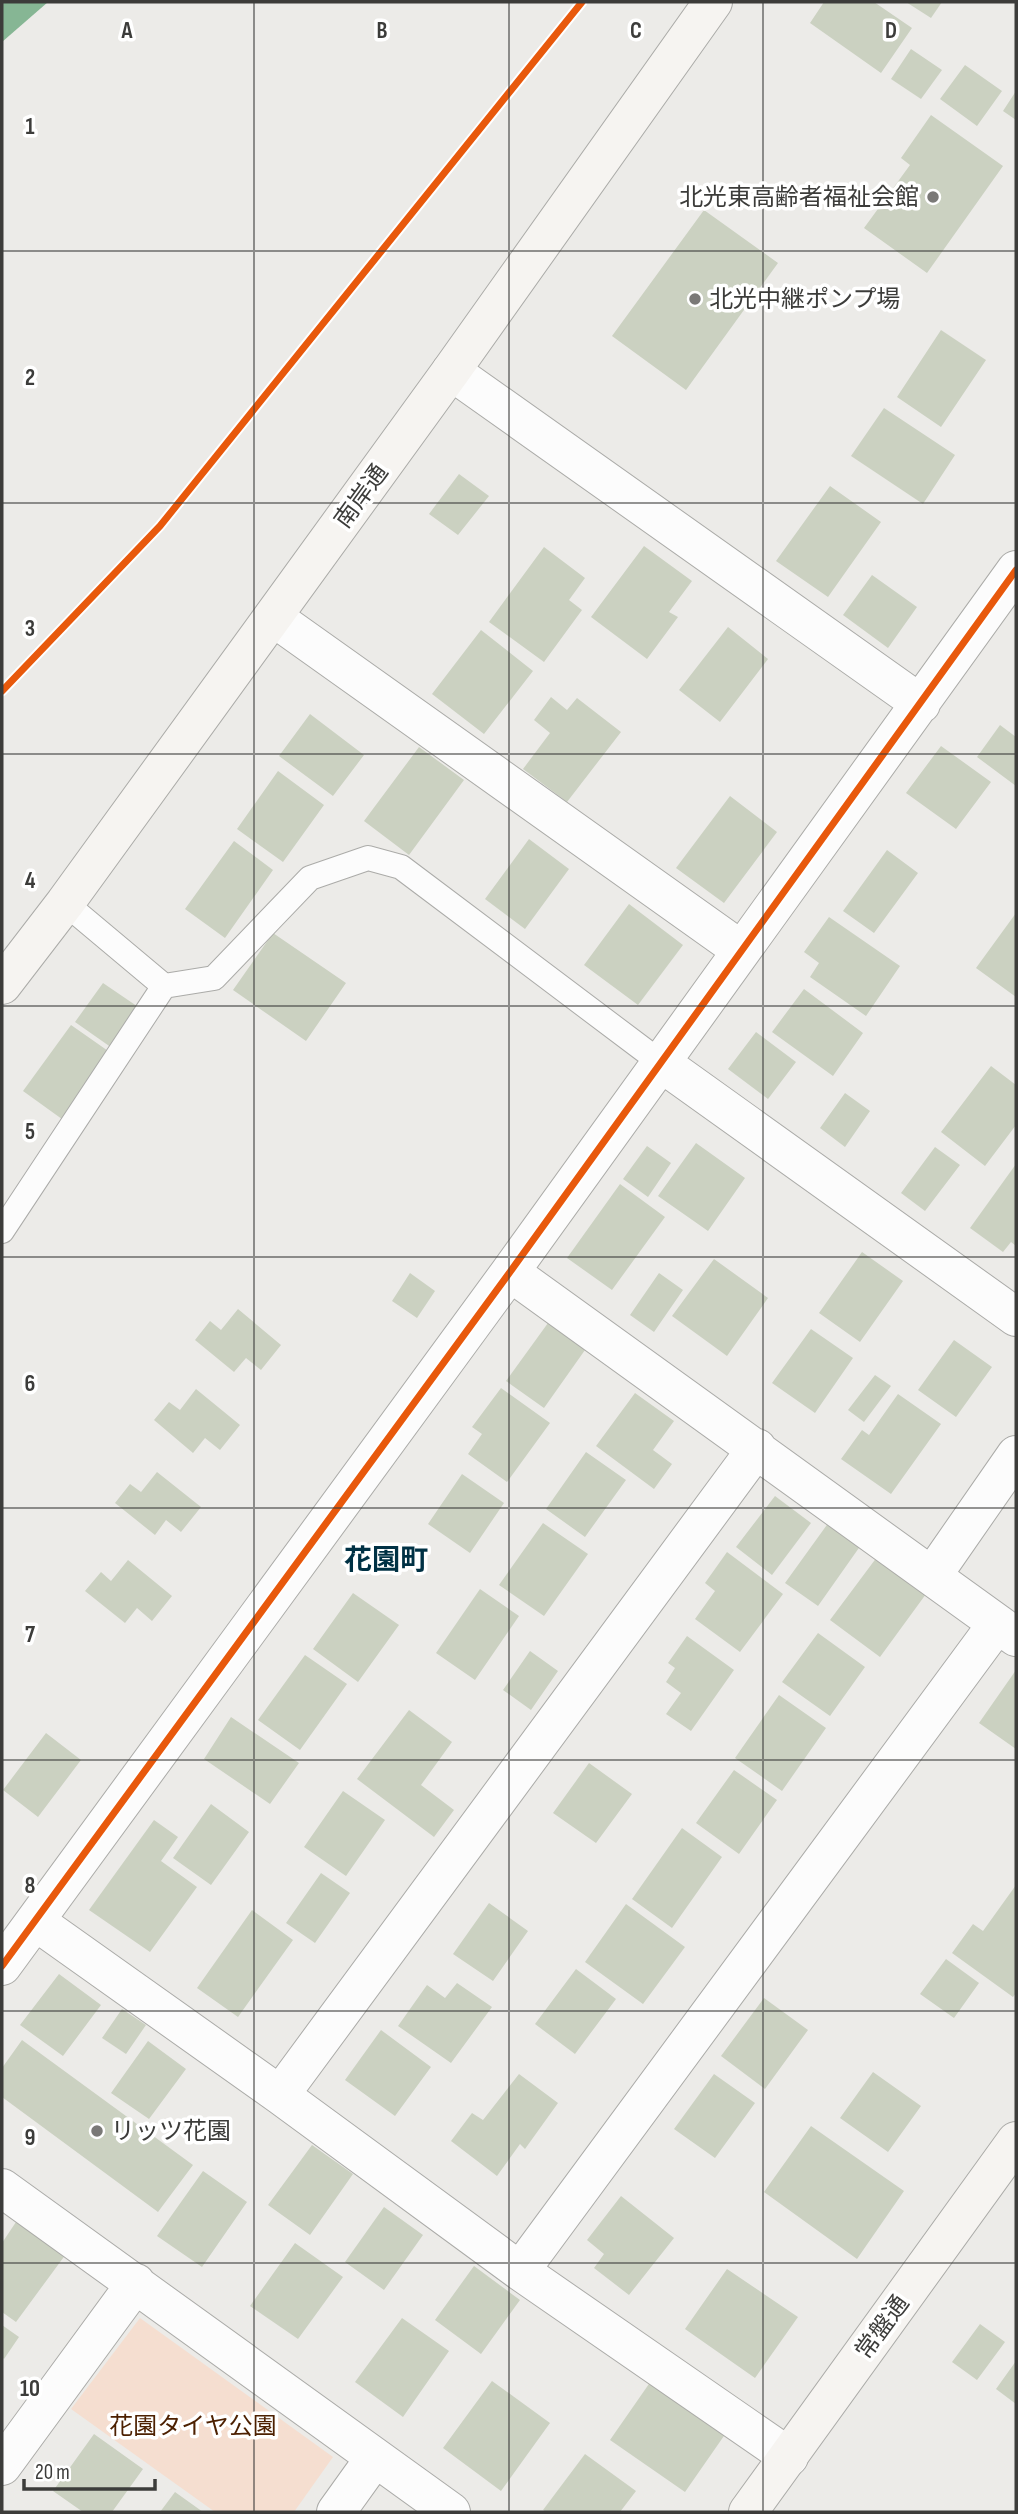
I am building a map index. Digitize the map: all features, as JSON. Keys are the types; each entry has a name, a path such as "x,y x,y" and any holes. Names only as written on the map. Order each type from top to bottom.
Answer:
{"main road":[{"name":"南岸通","path":"2,985 65,903 452,371 713,2"},
{"name":"常盤通","path":"748,2512 1016,2141"}],"street":[{"path":"452,371 921,704"},
{"path":"2,1966 510,1272 1016,570"},
{"path":"272,617 741,950"},
{"path":"660,1062 1016,1317"},
{"path":"510,1272 1007,1630 520,2271"},
{"path":"280,2095 757,1448"},
{"path":"932,1576 1016,1455"},
{"path":"35,1921 280,2095 520,2271 789,2457"},
{"path":"2,2188 451,2512"},
{"path":"2,2466 136,2283"},
{"path":"336,2512 374,2459"}],"lane":[{"path":"2,1231 164,986 214,978 310,878 368,858 401,867 660,1062"},
{"path":"65,903 164,986"}],"green space":[{"name":"花園タイヤ公園","path":"140,2318 333,2457 294,2512 215,2512 71,2409"}],"shaded area":[{"path":"2,2 48,2 2,42"}],"building":[{"path":"824,2 874,2 912,28 881,73 810,23"},
{"path":"906,2 942,2 931,18"},
{"path":"911,49 942,70 921,99 891,79"},
{"path":"965,65 1002,91 977,126 940,99"},
{"path":"1016,91 1016,120 1003,111"},
{"name":"北光東高齢者福祉会館","path":"931,115 1003,166 927,273 864,228 910,165 901,158"},
{"name":"北光中継ポンプ場","path":"704,210 778,263 686,390 612,336"},
{"path":"941,330 986,360 941,427 897,397"},
{"path":"884,408 955,455 923,504 851,456"},
{"path":"459,474 489,496 458,535 429,514"},
{"path":"830,486 881,522 828,597 776,561"},
{"path":"644,546 692,581 669,612 678,617 647,659 591,617"},
{"path":"544,547 585,578 569,600 582,610 544,662 489,622"},
{"path":"872,575 917,607 888,648 843,615"},
{"path":"728,627 768,659 720,722 679,690"},
{"path":"481,630 533,671 484,734 432,694"},
{"path":"551,697 567,710 577,698 621,732 567,802 523,769 550,733 534,720"},
{"path":"310,714 364,755 333,796 279,756"},
{"path":"1000,725 1016,737 1016,786 977,757"},
{"path":"941,746 991,782 956,829 906,793"},
{"path":"419,747 464,780 409,855 364,821"},
{"path":"278,771 324,805 283,862 237,829"},
{"path":"730,796 777,832 724,903 676,868"},
{"path":"529,839 569,869 525,929 485,899"},
{"path":"234,841 273,870 225,938 185,909"},
{"path":"887,850 918,873 874,933 843,911"},
{"path":"629,904 683,945 638,1005 584,965"},
{"path":"1016,913 1016,997 976,968"},
{"path":"829,917 900,966 866,1016 810,977 819,963 804,952"},
{"path":"273,933 346,983 306,1041 233,990"},
{"path":"103,983 150,1015 122,1055 75,1022"},
{"path":"804,989 863,1033 833,1076 772,1032"},
{"path":"71,1025 121,1060 73,1127 23,1091"},
{"path":"756,1032 796,1062 768,1099 728,1069"},
{"path":"991,1066 1016,1085 1016,1125 985,1166 941,1132"},
{"path":"845,1093 870,1111 845,1147 820,1128"},
{"path":"696,1143 745,1178 708,1231 658,1196"},
{"path":"647,1146 671,1163 648,1197 623,1179"},
{"path":"935,1147 960,1165 925,1211 901,1193"},
{"path":"1016,1164 1016,1246 1011,1242 1003,1252 970,1228"},
{"path":"620,1184 665,1217 612,1290 567,1258"},
{"path":"862,1252 903,1281 860,1342 819,1313"},
{"path":"714,1259 768,1298 727,1356 672,1316"},
{"path":"410,1273 435,1291 417,1318 392,1301"},
{"path":"659,1273 683,1290 654,1332 630,1315"},
{"path":"238,1309 281,1345 261,1370 246,1358 234,1372 195,1340 210,1321 221,1330"},
{"path":"548,1323 585,1350 544,1408 506,1381"},
{"path":"811,1329 853,1358 815,1413 772,1383"},
{"path":"954,1340 992,1367 956,1417 918,1390"},
{"path":"875,1375 891,1386 864,1422 848,1410"},
{"path":"501,1388 550,1423 507,1482 468,1454 482,1434 472,1427"},
{"path":"196,1389 240,1425 220,1450 205,1438 193,1453 154,1420 169,1402 180,1410"},
{"path":"635,1393 674,1421 653,1450 672,1464 654,1489 596,1446"},
{"path":"898,1394 941,1424 891,1494 841,1459 862,1430 869,1435"},
{"path":"586,1452 626,1480 585,1537 546,1509"},
{"path":"157,1472 201,1507 181,1532 166,1520 155,1535 115,1503 130,1484 141,1492"},
{"path":"462,1474 504,1503 470,1553 428,1524"},
{"path":"775,1496 811,1523 772,1575 736,1547"},
{"path":"829,1522 861,1545 818,1606 785,1583"},
{"path":"543,1523 588,1554 544,1616 499,1585"},
{"path":"727,1552 783,1594 740,1652 695,1619 715,1591 705,1583"},
{"path":"877,1557 926,1594 880,1657 830,1620"},
{"path":"128,1560 172,1596 152,1621 137,1608 125,1623 85,1591 101,1572 111,1581"},
{"path":"480,1589 519,1616 475,1680 436,1653"},
{"path":"353,1593 399,1625 358,1682 313,1649"},
{"path":"818,1633 865,1667 830,1716 782,1682"},
{"path":"687,1636 734,1670 691,1731 666,1714 681,1693 666,1682 675,1668 668,1663"},
{"path":"530,1651 558,1671 531,1710 503,1690"},
{"path":"305,1655 347,1684 300,1750 258,1720"},
{"path":"1016,1670 1016,1749 979,1723"},
{"path":"779,1695 826,1728 782,1791 735,1758"},
{"path":"409,1710 452,1742 421,1785 454,1810 434,1837 357,1779"},
{"path":"231,1717 299,1763 270,1804 204,1759"},
{"path":"46,1733 81,1760 38,1817 3,1790"},
{"path":"589,1763 632,1794 596,1843 553,1813"},
{"path":"734,1770 777,1800 739,1854 696,1823"},
{"path":"343,1791 385,1820 346,1876 304,1847"},
{"path":"211,1804 249,1832 211,1885 173,1858"},
{"path":"154,1820 178,1837 161,1861 197,1887 150,1952 89,1910"},
{"path":"682,1828 722,1857 672,1928 632,1899"},
{"path":"321,1873 350,1893 315,1943 286,1923"},
{"path":"1016,1885 1016,1993 1013,1997 952,1953 973,1924 983,1931"},
{"path":"489,1903 528,1931 493,1981 453,1954"},
{"path":"626,1904 685,1947 643,2004 585,1962"},
{"path":"252,1910 293,1940 238,2017 197,1988"},
{"path":"946,1959 979,1983 954,2018 920,1994"},
{"path":"576,1969 616,1999 575,2054 535,2024"},
{"path":"59,1974 101,2005 63,2056 20,2025"},
{"path":"457,1983 492,2007 451,2063 398,2026 427,1985 445,1998"},
{"path":"764,1998 808,2030 765,2089 721,2056"},
{"path":"122,2009 146,2025 126,2054 102,2038"},
{"path":"381,2030 431,2067 395,2116 345,2080"},
{"name":"リッツ花園","path":"22,2040 193,2165 158,2212 2,2097 2,2068"},
{"path":"148,2041 186,2069 149,2119 111,2093"},
{"path":"873,2072 921,2106 888,2152 840,2118"},
{"path":"519,2074 558,2103 525,2149 520,2144 497,2176 451,2141 472,2113 483,2120"},
{"path":"714,2074 755,2103 715,2158 674,2129"},
{"path":"811,2126 904,2191 857,2259 764,2192"},
{"path":"312,2145 353,2174 310,2235 268,2205"},
{"path":"203,2171 247,2202 202,2267 157,2236"},
{"path":"621,2196 674,2238 629,2295 594,2268 604,2254 587,2240"},
{"path":"384,2207 423,2235 384,2290 345,2262"},
{"path":"18,2219 66,2254 16,2322 2,2312 2,2243"},
{"path":"295,2243 343,2277 298,2339 250,2306"},
{"path":"474,2266 520,2300 481,2354 435,2320"},
{"path":"727,2269 798,2317 755,2378 685,2329"},
{"path":"402,2318 449,2351 403,2417 355,2382"},
{"path":"980,2324 1005,2342 977,2380 952,2362"},
{"path":"2,2325 19,2337 4,2359 2,2357"},
{"path":"1016,2361 1016,2404 996,2389"},
{"path":"492,2381 550,2423 501,2491 443,2448"},
{"path":"651,2381 726,2433 685,2492 610,2440"},
{"path":"94,2434 143,2469 112,2512 83,2512 53,2491"},
{"path":"585,2454 636,2491 620,2512 543,2510"},
{"path":"175,2492 203,2512 160,2512"}],"cycle path":[{"path":"2,691 160,526 582,2"},
{"path":"2,1966 510,1272 1016,570"}],"place":[{"name":"北光東高齢者福祉会館","path":"933,197"},
{"name":"北光中継ポンプ場","path":"695,299"},
{"name":"リッツ花園","path":"97,2131"}],"district":[{"name":"花園町","path":"386,1559"}]}
